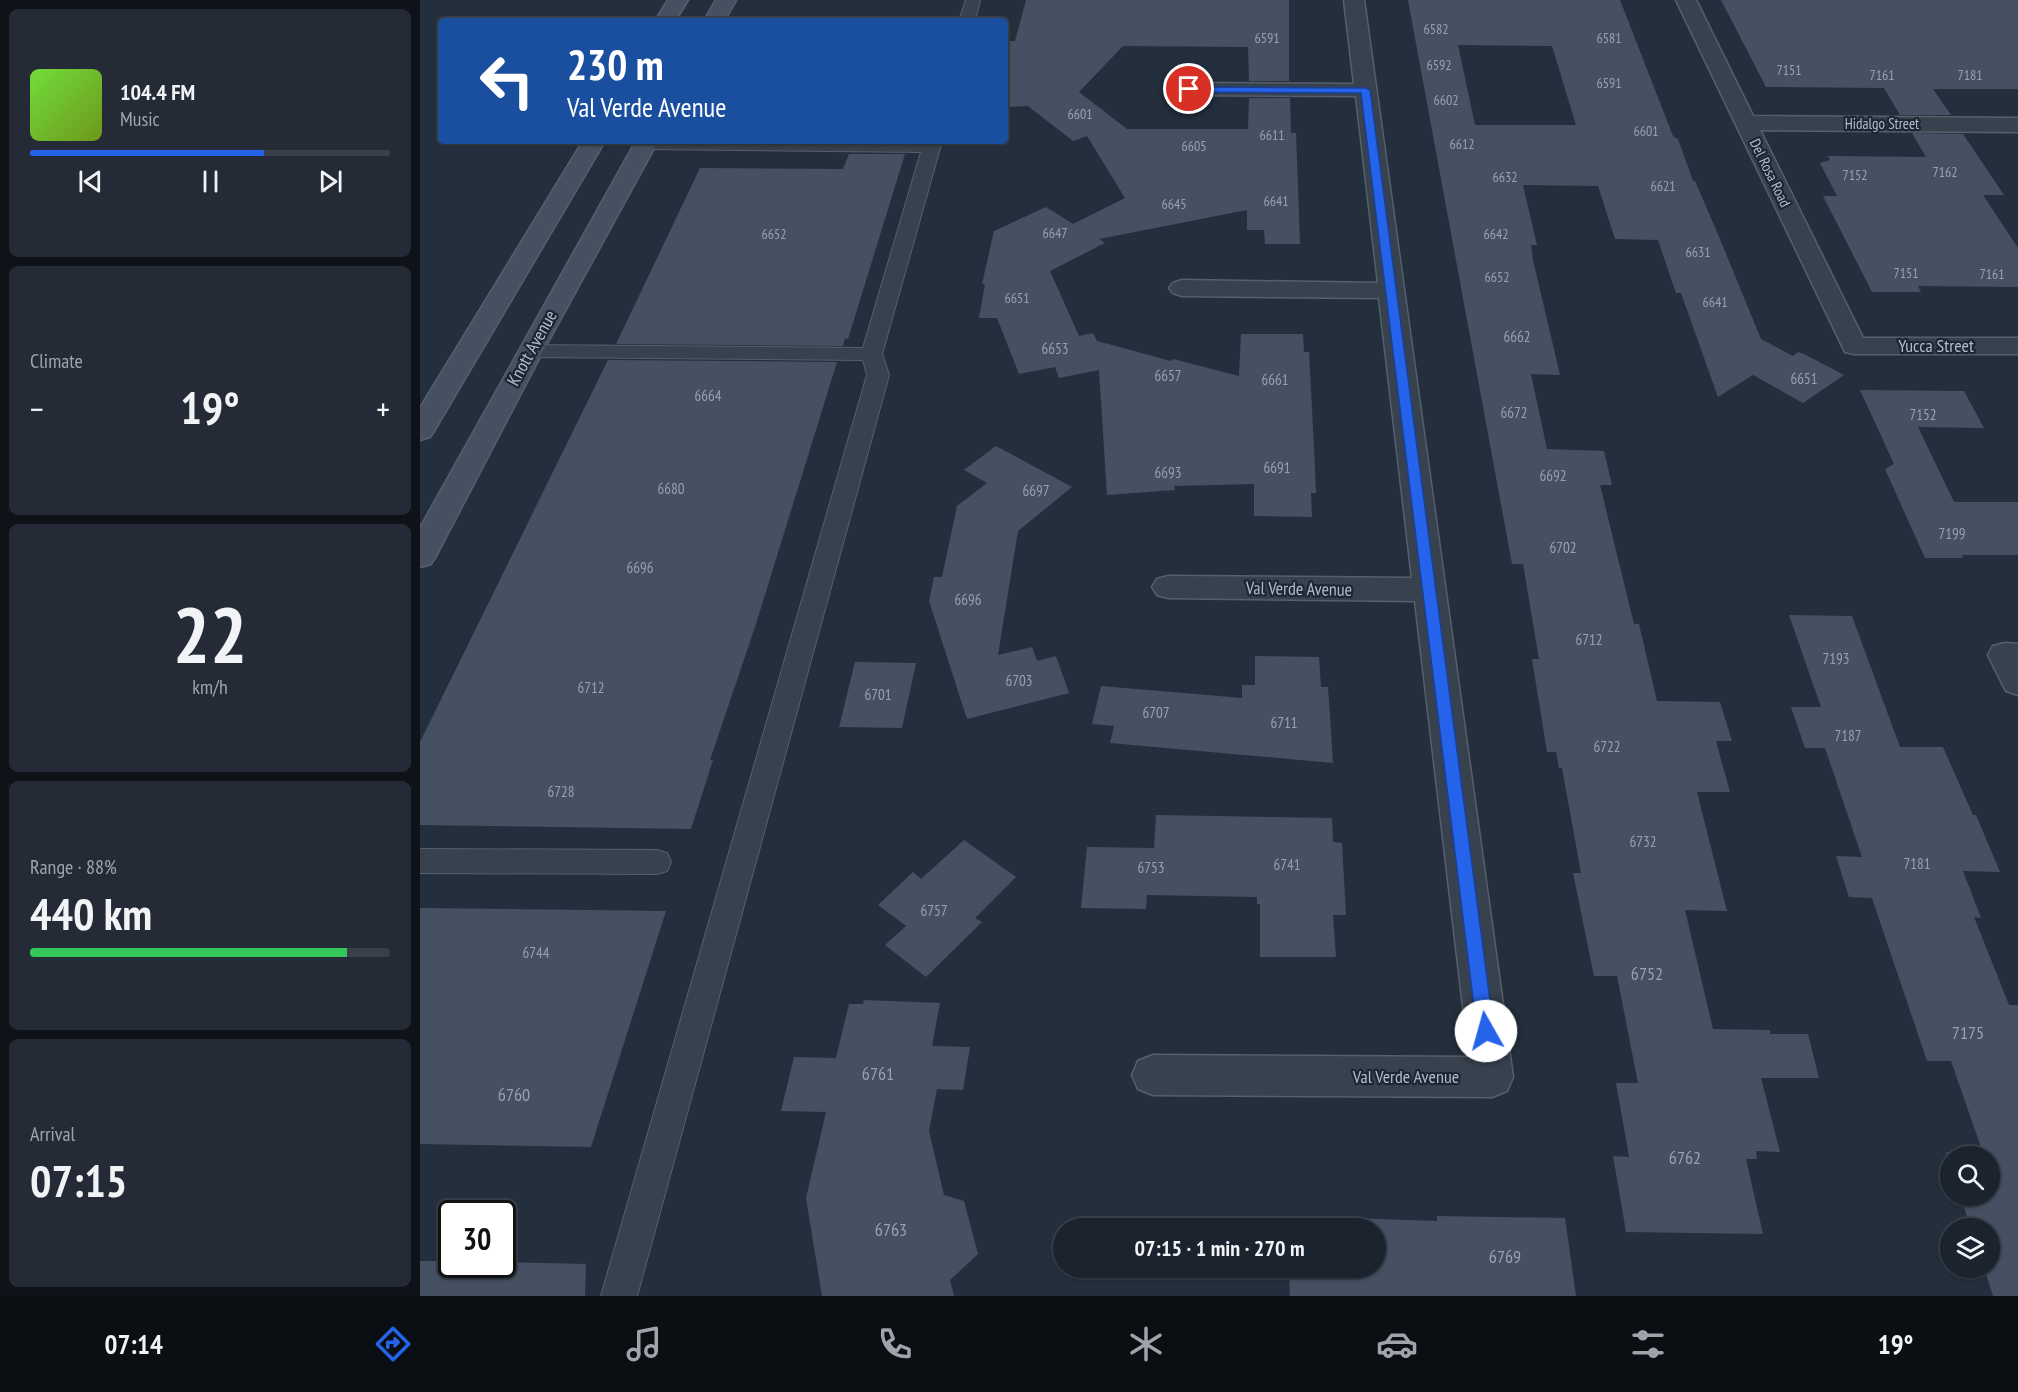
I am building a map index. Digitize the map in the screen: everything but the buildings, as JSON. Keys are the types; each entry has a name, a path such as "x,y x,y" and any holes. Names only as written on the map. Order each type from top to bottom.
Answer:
{"main road":[{"path":"667,18 678,0"},
{"path":"716,18 726,0"},
{"path":"420,431 592,144"},
{"name":"Knott Avenue","path":"420,555 645,144"}],"street":[{"name":"Val Verde Avenue","path":"1153,1075 1492,1077 1354,0"},
{"name":"Del Rosa Road","path":"1686,0 1854,346"},
{"path":"1189,89 1365,90"},
{"name":"Hidalgo Street","path":"1745,123 2018,125"},
{"path":"1182,288 1391,291"},
{"name":"Yucca Street","path":"1854,346 2018,346"},
{"name":"Val Verde Avenue","path":"1168,587 1430,590"},
{"path":"2018,656 2005,655 2018,682"}],"lane":[{"path":"968,18 973,0"},
{"path":"619,1296 878,375 872,354 932,144"},
{"path":"530,351 872,354"},
{"path":"420,861 657,862"}],"route":[{"path":"1189,89 1365,90 1486,1031"}]}
